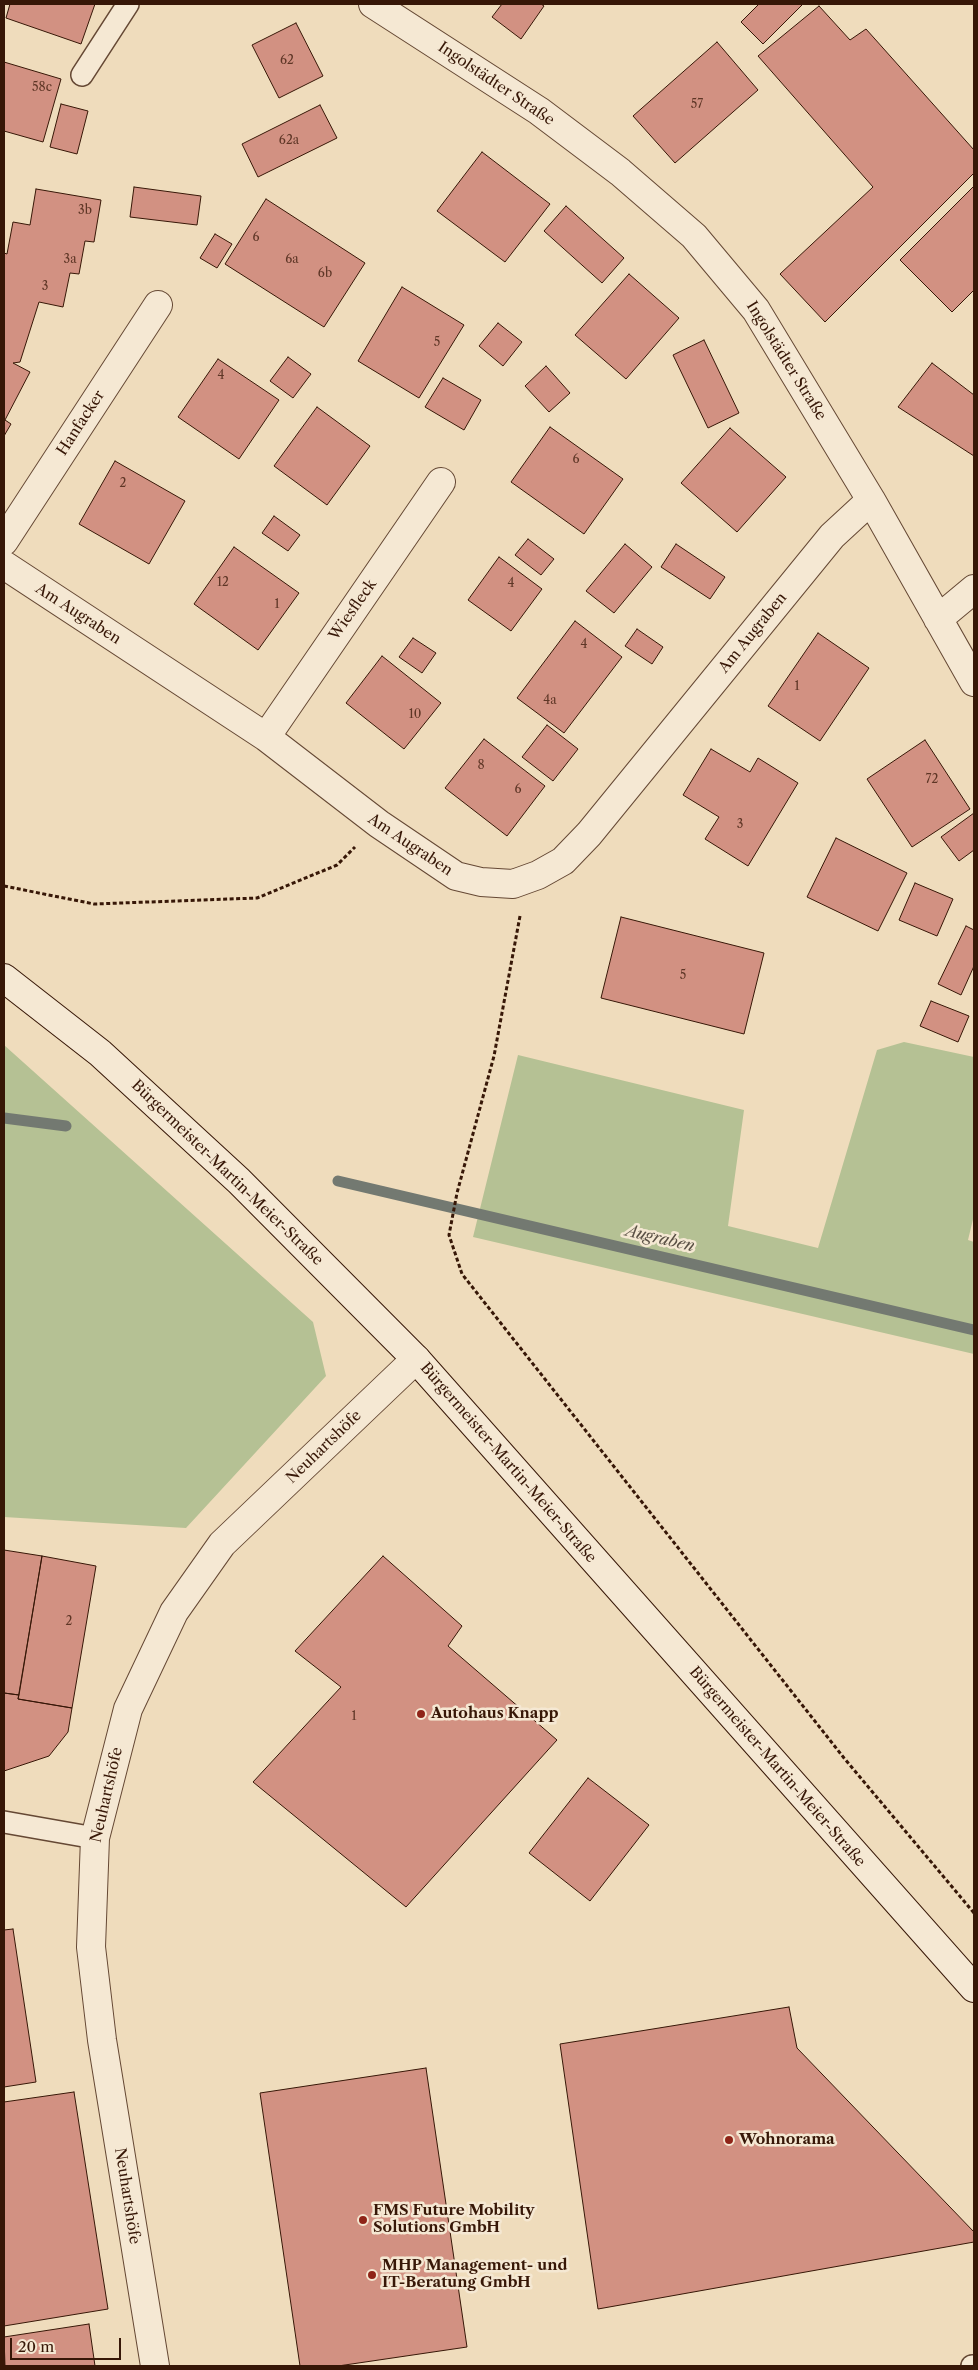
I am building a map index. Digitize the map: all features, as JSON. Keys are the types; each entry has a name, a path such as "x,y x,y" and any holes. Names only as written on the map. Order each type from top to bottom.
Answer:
{"street":[{"name":"Ingolstädter Straße","path":"373,4 539,111 620,172 694,236 756,310 871,500 974,682"},
{"name":"Hanfacker","path":"4,541 158,304"},
{"name":"Wiesfleck","path":"266,737 441,482"},
{"name":"Am Augraben","path":"4,565 266,737 378,824 456,876 482,882 513,884 538,875 563,861 589,834 832,536 871,500"},
{"path":"938,619 974,589"},
{"name":"Bürgermeister-Martin-Meier-Straße","path":"4,978 100,1053 239,1181 416,1359 974,1988"},
{"name":"Neuhartshöfe","path":"155,2366 102,2040 91,1947 95,1838 128,1709 174,1612 222,1544 416,1359"}],"lane":[{"path":"82,75 128,4"},
{"path":"4,1822 95,1838"}],"path":[{"path":"4,886 94,904 257,898 337,865 378,824"},
{"path":"513,884 520,918 517,942 494,1056 457,1194 449,1235 462,1274 844,1758 974,1913"}],"green space":[{"path":"904,1042 974,1057 974,1215 968,1240 974,1242 974,1354 473,1237 518,1055 744,1110 728,1226 818,1248 877,1050"},
{"path":"4,1045 313,1322 326,1376 186,1528 4,1517"}],"building":[{"path":"10,4 95,4 81,44 6,18"},
{"path":"502,4 541,4 544,6 521,39 492,17"},
{"path":"759,4 803,4 763,44 741,22"},
{"path":"819,6 850,40 866,29 974,150 974,173 825,322 780,274 873,187 758,56"},
{"path":"296,23 323,76 279,98 252,45"},
{"path":"717,42 758,90 675,163 633,116"},
{"path":"4,62 61,79 43,142 4,131"},
{"path":"61,104 88,111 77,154 50,147"},
{"path":"320,105 337,138 258,177 242,144"},
{"path":"482,152 550,204 505,262 437,211"},
{"path":"974,186 974,290 952,312 900,260"},
{"path":"134,187 201,196 197,225 130,217"},
{"path":"36,189 101,200 94,242 85,241 79,274 70,273 63,307 39,302 20,362 13,363 30,372 5,420 11,424 4,436 4,253 7,254 13,222 30,225"},
{"path":"266,199 365,263 324,327 225,264"},
{"path":"566,206 624,258 602,283 544,231"},
{"path":"215,234 232,244 217,268 200,258"},
{"path":"629,274 679,318 626,379 575,335"},
{"path":"402,287 464,325 419,398 358,361"},
{"path":"498,323 522,342 503,366 479,346"},
{"path":"704,340 739,413 708,428 673,355"},
{"path":"288,357 311,374 293,398 270,381"},
{"path":"218,359 279,400 239,459 178,417"},
{"path":"932,363 974,395 974,456 898,407"},
{"path":"546,366 570,393 549,412 525,386"},
{"path":"443,378 481,400 464,430 425,407"},
{"path":"317,407 370,446 327,505 274,466"},
{"path":"550,427 623,479 584,534 511,482"},
{"path":"730,428 786,477 737,532 681,483"},
{"path":"115,461 185,501 149,564 79,524"},
{"path":"274,516 300,535 288,551 262,533"},
{"path":"528,539 554,559 541,575 515,555"},
{"path":"625,544 652,567 614,613 586,591"},
{"path":"676,544 725,577 710,599 661,567"},
{"path":"234,547 299,593 258,650 194,604"},
{"path":"499,557 542,589 511,631 468,600"},
{"path":"575,621 622,657 564,733 517,698"},
{"path":"637,629 663,647 652,664 625,646"},
{"path":"818,633 869,668 820,741 768,706"},
{"path":"413,638 436,653 422,673 399,657"},
{"path":"382,656 441,703 404,749 346,703"},
{"path":"547,725 578,749 553,781 522,757"},
{"path":"484,739 545,786 507,836 445,788"},
{"path":"925,740 970,809 912,847 867,779"},
{"path":"711,749 750,772 758,758 798,783 748,866 705,839 719,817 683,795"},
{"path":"974,813 974,850 959,861 941,837"},
{"path":"836,838 907,873 878,931 807,897"},
{"path":"915,883 953,899 937,936 899,920"},
{"path":"621,917 764,953 744,1034 601,998"},
{"path":"966,926 974,930 974,966 961,995 938,984"},
{"path":"931,1001 969,1016 958,1042 920,1026"},
{"path":"4,1550 42,1556 19,1695 4,1693"},
{"path":"42,1556 96,1566 72,1708 18,1699"},
{"name":"Autohaus Knapp","path":"383,1556 462,1626 448,1646 557,1740 406,1907 253,1782 341,1687 295,1651"},
{"path":"4,1693 19,1695 18,1699 72,1708 68,1732 49,1756 4,1771"},
{"path":"588,1778 649,1825 590,1901 529,1853"},
{"path":"13,1929 36,2082 4,2087 4,1930"},
{"name":"Wohnorama","path":"789,2007 797,2048 974,2232 974,2242 598,2309 560,2044"},
{"name":"FMS Future Mobility Solutions GmbH","path":"426,2068 467,2347 338,2366 300,2366 260,2093"},
{"path":"74,2092 108,2309 4,2326 4,2102"},
{"path":"89,2324 95,2366 5,2366 4,2337"}],"waterway":[{"name":"Augraben","path":"4,1118 66,1126"},
{"name":"Augraben","path":"338,1181 974,1330"}],"place":[{"name":"Autohaus Knapp","path":"421,1714"},
{"name":"Wohnorama","path":"729,2140"},
{"name":"FMS Future Mobility Solutions GmbH","path":"363,2220"},
{"name":"MHP Management- und IT-Beratung GmbH","path":"372,2275"}]}
